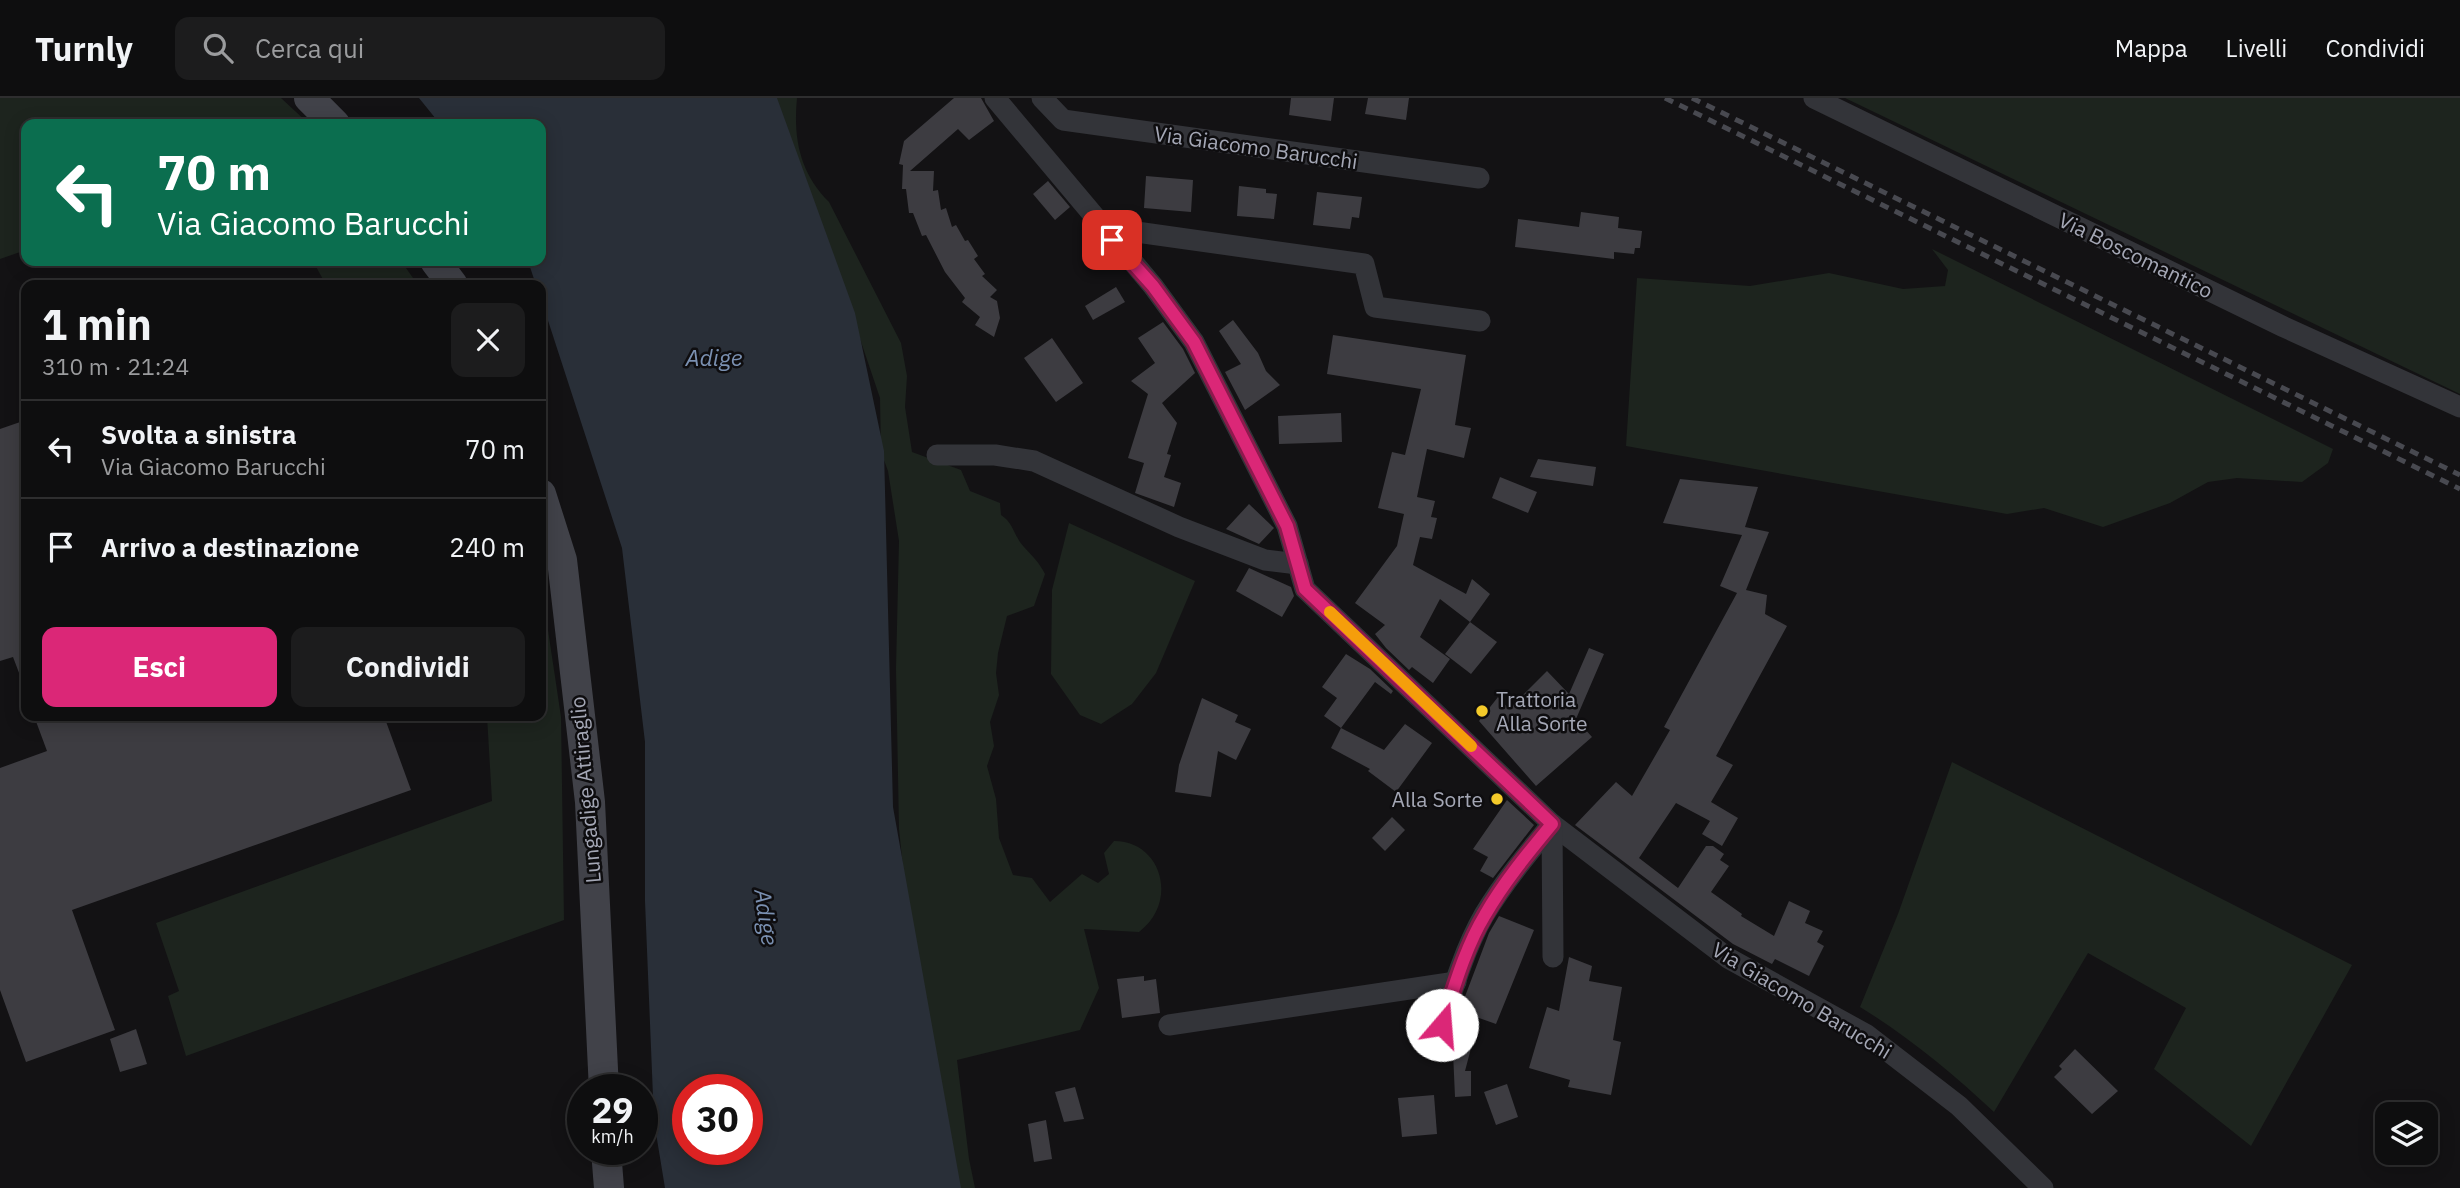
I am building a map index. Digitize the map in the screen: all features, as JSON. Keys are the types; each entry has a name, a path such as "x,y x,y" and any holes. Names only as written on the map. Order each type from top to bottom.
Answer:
{"street":[{"path":"309,98 330,119"},
{"name":"Via Giacomo Barucchi","path":"995,98 1153,286 1194,342 1287,526 1305,589 1552,824 1728,958 1867,1035 1959,1105 2043,1188"},
{"name":"Via Giacomo Barucchi","path":"1042,98 1063,120 1479,178"},
{"name":"Via Boscomantico","path":"1814,98 2284,327 2460,407"},
{"path":"1101,227 1364,264 1375,307 1480,321"},
{"path":"937,455 995,455 1034,461 1179,527 1265,561 1298,564"},
{"name":"Lungadige Attiraglio","path":"546,510 562,560 590,802 603,1074"},
{"path":"1552,824 1553,957"},
{"path":"1436,1047 1456,982 1483,917 1514,870 1552,824"},
{"path":"1169,1025 1456,982"},
{"path":"607,1165 609,1188"}],"shaded area":[{"path":"0,98 281,98 304,119 21,119 21,252 0,259"},
{"path":"768,98 797,98 796,127 805,167 829,202 901,343 907,376 905,407 912,452 961,470 970,491 1000,503 1001,515 1009,522 1045,574 1034,606 1007,616 998,653 996,673 999,695 990,722 994,746 987,766 996,799 999,838 1013,875 1032,878 1050,902 1082,874 1098,883 1109,874 1104,853 1114,841 1130,844 1144,851 1154,862 1160,875 1159,905 1139,932 1084,929 1099,988 1080,1030 957,1060 975,1188 959,1188 905,887 899,829 896,669 899,541 888,471 881,452 880,398 832,256"},
{"path":"1845,98 2460,98 2460,394"},
{"path":"1932,249 2333,449 2328,463 2302,482 2237,478 2208,482 2170,503 2103,527 2044,508 2007,514 1626,446 1637,278 1750,286 1829,273 1903,289 1945,286 1948,270"},
{"path":"316,266 405,266 414,280 323,280"},
{"path":"1069,523 1195,581 1156,673 1132,704 1101,724 1080,715 1051,674 1052,590"},
{"path":"546,616 561,717 564,920 186,1056 168,996 179,991 156,923 492,801 487,721 546,721"},
{"path":"1952,762 2352,965 2251,1146 2154,1069 2186,1008 2088,953 1994,1112 1930,1056 1860,1007 1898,914"}],"water":[{"name":"Adige","path":"419,98 777,98 855,313 884,451 893,807 961,1188 665,1188 658,1145 658,1074 652,1074 645,901 645,742 622,548 546,314 546,280 534,280 530,266 546,266 546,119 436,119"}],"building":[{"path":"954,98 981,98 994,121 969,140 958,129 910,171 934,171 933,191 938,190 941,210 946,208 952,227 956,225 978,256 974,259 985,274 982,276 997,290 990,297 997,301 1000,318 994,337 975,325 980,317 962,302 965,298 945,272 926,235 922,236 913,213 909,213 906,189 902,189 903,165 899,164 904,141"},
{"path":"1291,98 1334,98 1331,121 1289,115"},
{"path":"1368,98 1409,98 1406,120 1365,114"},
{"path":"1146,176 1193,180 1191,212 1144,208"},
{"path":"1048,181 1070,207 1055,220 1033,194"},
{"path":"1239,186 1266,189 1266,193 1277,194 1274,219 1237,216"},
{"path":"1317,192 1362,197 1359,218 1352,217 1350,229 1313,225"},
{"path":"1581,212 1619,217 1618,228 1642,231 1640,248 1635,248 1634,254 1614,252 1614,259 1515,247 1518,219 1579,227"},
{"path":"1116,287 1125,302 1093,320 1085,306"},
{"path":"1233,320 1258,353 1266,371 1280,385 1245,410 1225,372 1241,364 1219,331"},
{"path":"1163,322 1183,349 1195,373 1162,403 1177,423 1167,454 1171,455 1164,477 1181,483 1174,507 1135,493 1144,463 1128,458 1148,394 1131,381 1155,363 1138,338"},
{"path":"1333,335 1466,355 1455,425 1471,428 1464,458 1427,449 1417,497 1435,501 1431,517 1437,518 1432,539 1420,537 1413,565 1466,594 1472,579 1490,594 1470,622 1440,599 1420,637 1450,659 1433,683 1412,667 1409,670 1386,648 1375,634 1385,625 1355,603 1397,546 1404,514 1378,508 1392,452 1405,455 1421,389 1327,374"},
{"path":"1052,338 1083,383 1056,402 1024,358"},
{"path":"1341,413 1342,442 1279,444 1278,416"},
{"path":"21,422 21,678 13,657 0,661 0,429"},
{"path":"1538,459 1596,467 1593,486 1530,477"},
{"path":"1500,477 1537,492 1528,513 1492,498"},
{"path":"1680,479 1758,487 1745,527 1769,532 1746,590 1767,595 1765,614 1787,626 1716,756 1733,765 1711,802 1738,818 1722,846 1702,834 1710,821 1676,803 1639,858 1678,888 1706,846 1713,846 1724,854 1720,860 1729,866 1711,892 1742,914 1741,916 1774,936 1789,901 1810,911 1805,923 1823,931 1817,942 1824,946 1809,976 1775,959 1772,964 1733,944 1575,825 1616,782 1632,796 1670,730 1664,727 1737,593 1720,586 1742,535 1663,523"},
{"path":"1249,504 1274,528 1259,544 1226,529"},
{"path":"1249,568 1291,587 1294,596 1282,617 1236,591"},
{"path":"1470,622 1497,642 1471,674 1445,654"},
{"path":"1589,648 1604,654 1576,719 1592,737 1536,786 1479,721 1498,697 1509,709 1547,671 1569,694"},
{"path":"1346,654 1370,669 1393,691 1391,694 1375,682 1341,728 1324,716 1337,698 1322,687"},
{"path":"1202,698 1238,715 1235,722 1251,729 1236,760 1218,751 1211,797 1175,792 1179,765"},
{"path":"36,721 386,721 411,790 72,910 115,1030 26,1062 0,990 0,768 47,751"},
{"path":"1405,724 1432,743 1396,792 1368,771 1370,769 1331,748 1341,728 1384,750"},
{"path":"1507,800 1534,825 1493,878 1480,871 1488,857 1473,849"},
{"path":"1392,817 1405,830 1385,851 1372,838"},
{"path":"1499,916 1534,930 1496,1024 1479,1018 1465,1071 1471,1071 1471,1096 1455,1097 1453,1052 1458,1015 1489,933"},
{"path":"1569,957 1592,966 1589,981 1622,987 1613,1040 1621,1042 1611,1095 1568,1087 1570,1080 1529,1068 1547,1007 1559,1011"},
{"path":"1144,976 1144,981 1156,979 1160,1013 1122,1018 1117,979"},
{"path":"136,1029 147,1064 120,1072 110,1039"},
{"path":"2075,1049 2118,1091 2092,1114 2054,1077 2062,1069 2059,1066"},
{"path":"1507,1084 1518,1117 1496,1125 1484,1092"},
{"path":"1075,1087 1084,1119 1064,1122 1055,1092"},
{"path":"1434,1095 1437,1134 1402,1137 1398,1098"},
{"path":"1046,1120 1052,1159 1034,1162 1028,1124"}],"railway":[{"path":"1665,98 2460,489"},
{"path":"1692,98 2460,475"}],"slow traffic":[{"path":"1330,612 1471,746"}],"place":[{"name":"Trattoria Alla Sorte","path":"1482,711"},
{"name":"Alla Sorte","path":"1497,799"}],"route":[{"path":"1112,240 1153,286 1194,342 1287,526 1305,589 1552,824 1514,870 1483,917 1464,961 1442,1025"}]}
